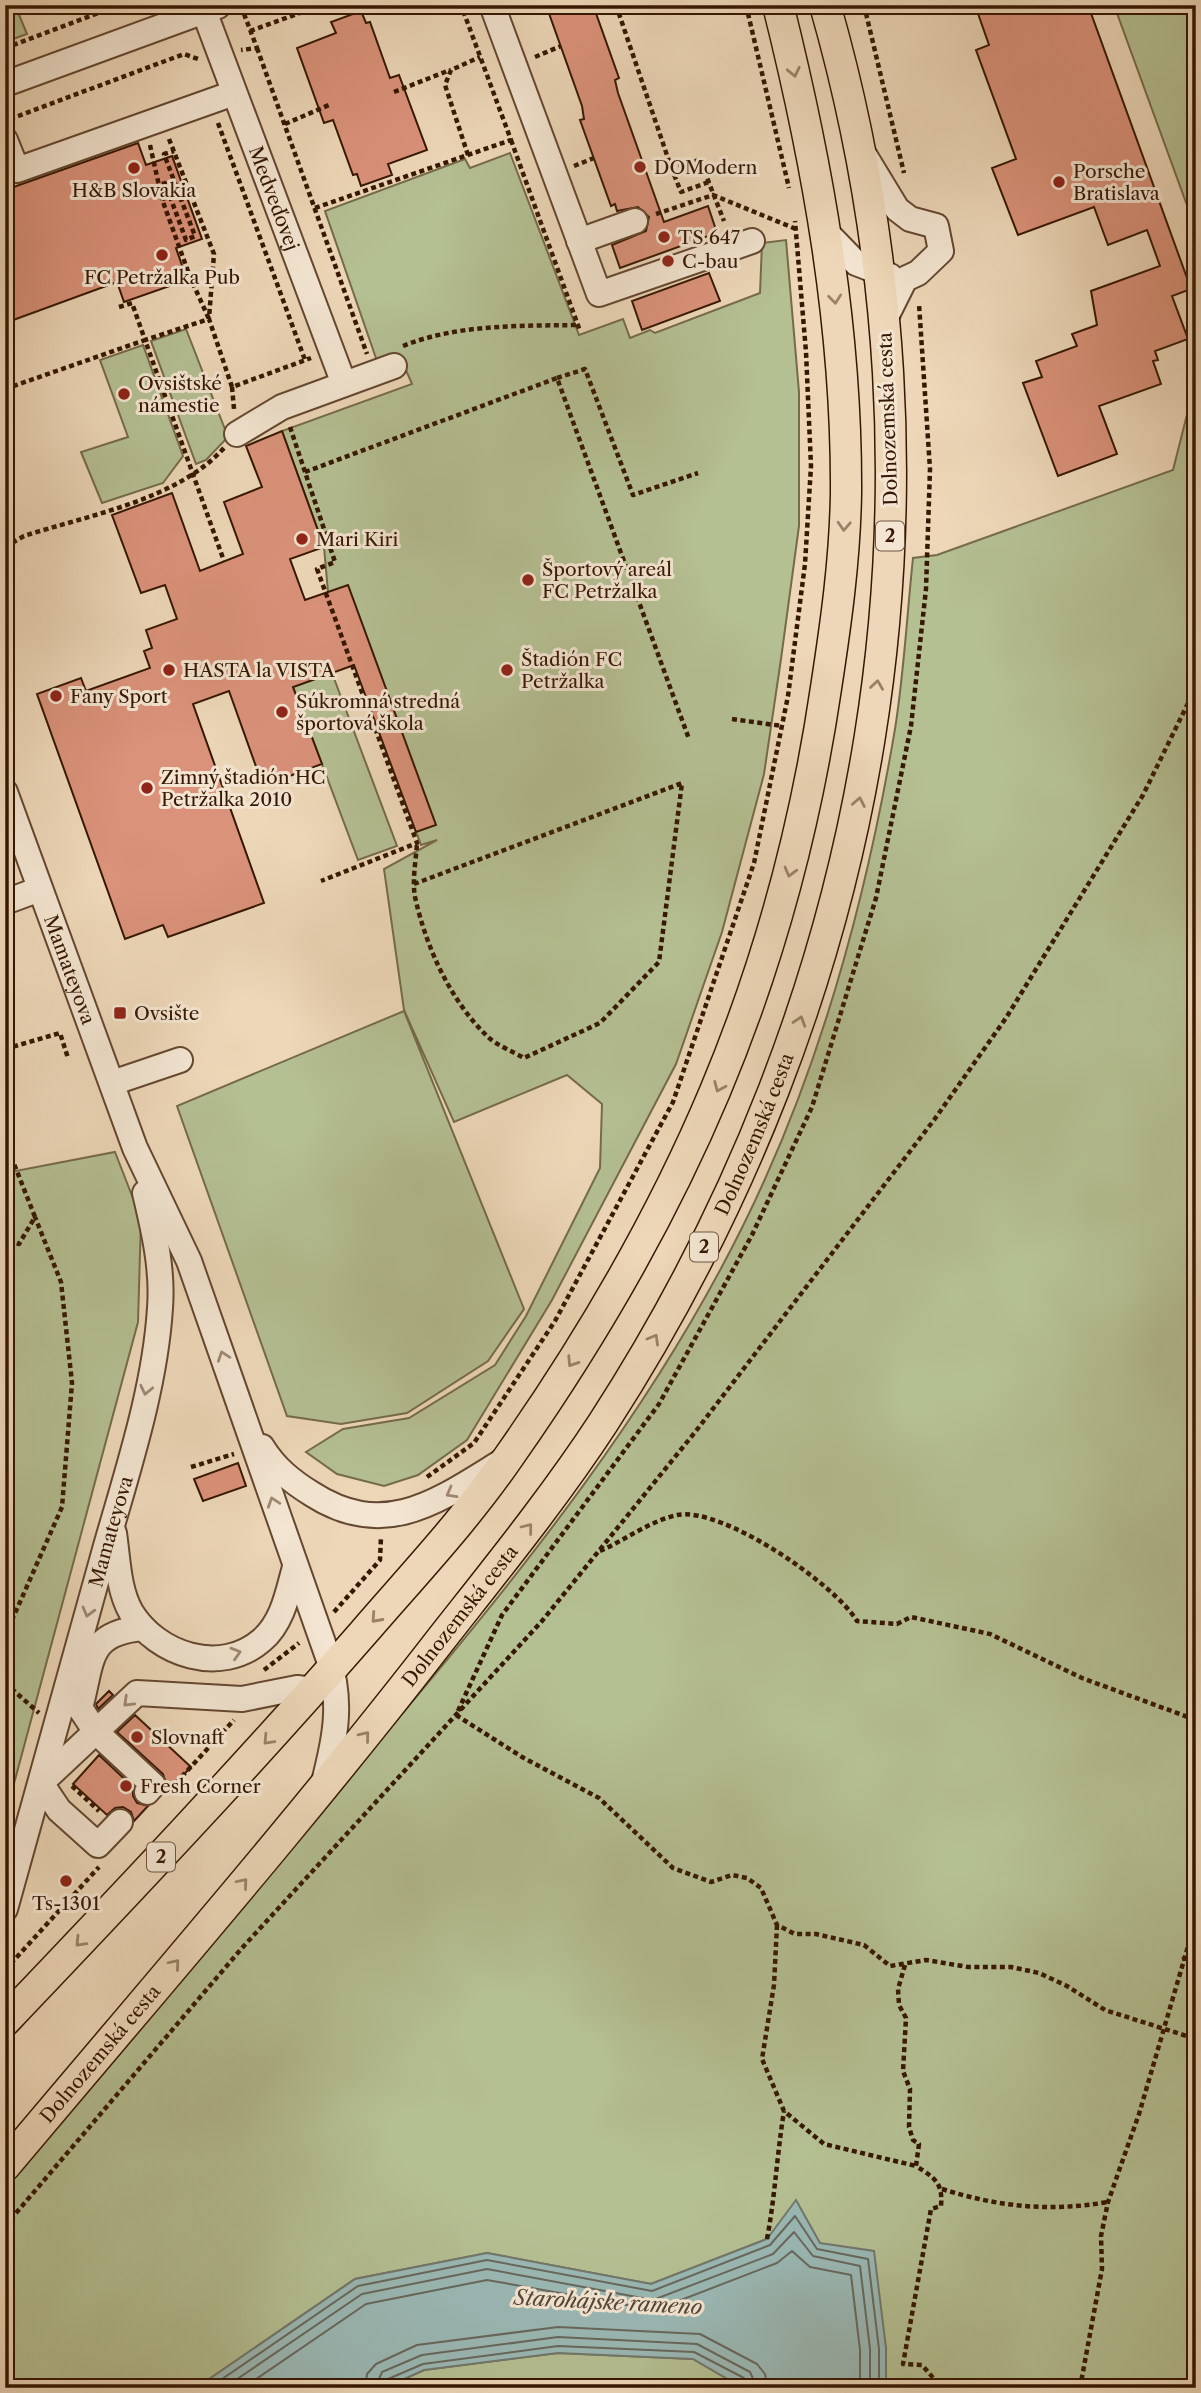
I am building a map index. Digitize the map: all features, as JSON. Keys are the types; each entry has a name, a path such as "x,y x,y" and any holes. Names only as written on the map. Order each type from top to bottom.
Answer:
{"main road":[{"name":"2","path":"5,2021 323,1680 436,1550 509,1457 584,1342 657,1219 690,1153 749,1009 774,933 804,822 836,623 846,493 841,354 827,232 778,5"},
{"name":"Dolnozemská cesta","path":"5,2166 322,1790 535,1518 607,1417 705,1246 773,1097 831,921 856,819 881,655 890,543 891,432 885,319 893,276 858,147 825,5"}],"street":[{"path":"492,5 598,294 752,241"},
{"name":"Medveďovej","path":"5,84 211,8 207,56 234,93 344,384"},
{"path":"5,141 17,170 234,93"},
{"path":"827,232 856,263 893,276 918,274 942,251 936,226 911,219 897,209 858,147"},
{"path":"579,241 635,220"},
{"path":"237,434 282,407 344,384 393,358"},
{"name":"Mamateyova","path":"5,792 135,1148 189,1261 295,1567 323,1680 337,1694 337,1723 322,1790"},
{"path":"5,902 40,889"},
{"path":"112,1083 180,1060"},
{"name":"Mamateyova","path":"5,1909 139,1425 161,1307 157,1247 135,1148"},
{"path":"245,1420 269,1459 291,1481 327,1503 365,1516 394,1515 424,1507 509,1457"},
{"path":"113,1522 121,1584 131,1611 143,1628 163,1646 184,1655 222,1657 247,1650 262,1640 285,1604 295,1567"},
{"path":"143,1628 110,1634 102,1639 96,1651 80,1709 96,1732 153,1785 147,1792"},
{"path":"177,1695 184,1655"},
{"path":"117,1824 98,1845 59,1810 41,1783 137,1693 242,1699 323,1680"}],"path":[{"path":"5,48 120,5"},
{"path":"241,5 370,360"},
{"path":"250,31 322,5"},
{"path":"393,358 425,338 496,327 579,328 461,5"},
{"path":"616,5 681,192 709,182"},
{"path":"746,5 791,196"},
{"path":"531,58 561,46"},
{"path":"5,121 184,54 207,56 257,48"},
{"path":"207,56 210,101 304,360"},
{"path":"394,92 480,57"},
{"path":"451,70 445,85 468,155"},
{"path":"285,124 329,105"},
{"path":"161,119 214,254 209,319"},
{"path":"315,208 511,140"},
{"path":"154,187 165,183 186,240 195,236 164,155 174,151"},
{"path":"153,152 162,199 181,256 209,319 232,387 360,337"},
{"path":"570,167 593,158"},
{"path":"671,167 700,160 724,221"},
{"path":"162,199 179,194"},
{"path":"635,220 713,195 796,229"},
{"path":"421,1481 474,1443 555,1321 673,1102 754,863 782,726 805,564 811,466 806,352 794,209"},
{"path":"119,307 132,303 195,473 224,561"},
{"path":"5,389 209,319"},
{"path":"305,472 585,369 634,495 698,473"},
{"path":"557,379 689,738"},
{"path":"290,428 335,562 317,569 417,843 414,884 432,951 453,994 488,1037 524,1058 600,1023 659,962 682,783 414,884"},
{"path":"5,547 24,536 167,490 211,462 237,434"},
{"path":"5,2226 242,1948 519,1648 599,1552 874,1199 1006,1018 1143,795 1196,687"},
{"path":"732,719 782,726"},
{"path":"321,881 417,843"},
{"path":"5,1049 60,1033 68,1058"},
{"path":"5,1141 61,1282 72,1383 62,1507 5,1636"},
{"path":"5,1240 19,1244 34,1217"},
{"path":"191,1467 254,1447"},
{"path":"599,1552 679,1515 709,1517 763,1544 818,1578 848,1605 857,1621 897,1624 911,1617 922,1618 990,1634 1082,1678 1196,1720"},
{"path":"5,1683 56,1729"},
{"path":"456,1715 522,1757 599,1798 673,1868 711,1881 732,1875 747,1878 761,1888 777,1925 774,1985 761,2059 784,2110 824,2144 916,2166 936,2179 942,2189 941,2206 931,2209 925,2231 903,2364 922,2365 942,2388"},
{"path":"78,1776 70,1784 117,1824"},
{"path":"1080,2388 1102,2269 1101,2236 1108,2202 1139,2114 1182,1959 1196,1919"},
{"path":"777,1925 795,1934 816,1934 864,1945 890,1966 926,1960 968,1967 1011,1967 1039,1973 1067,1986 1105,2010 1162,2031 1196,2039"},
{"path":"1182,1959 1196,1956"},
{"path":"905,1965 898,1989 899,2005 906,2018 903,2071 910,2089 909,2127 913,2140 919,2144 916,2166"},
{"path":"767,2239 775,2200 776,2160 784,2110"},
{"path":"942,2189 985,2202 1042,2209 1108,2202"}],"green space":[{"path":"5,5 15,5 27,34 5,42"},
{"path":"1114,5 1196,5 1196,230"},
{"path":"510,153 579,335 623,319 630,338 650,330 655,333 760,293 762,243 786,240 799,392 799,526 764,774 722,932 676,1064 552,1300 467,1440 418,1475 384,1486 337,1474 306,1452 343,1429 409,1418 495,1365 526,1316 600,1168 602,1104 567,1075 454,1122 404,1010 384,869 437,840 421,845 328,592 324,547 282,431 412,384 399,354 377,361 325,211 465,159 470,168"},
{"path":"186,329 228,437 206,460 196,464 151,341"},
{"path":"143,345 183,456 163,483 102,503 81,452 128,437 100,360"},
{"path":"1196,379 1196,2388 886,2388 886,2348 767,2239 651,2284 487,2253 355,2279 196,2388 5,2388 5,2187 524,1564 631,1417 680,1340 725,1261 788,1125 809,1070 844,959 873,844 895,729 913,558 937,555 1173,470"},
{"path":"332,673 397,846 358,860 293,687"},
{"path":"404,1011 524,1309 488,1361 407,1413 341,1424 287,1416 177,1106"},
{"path":"115,1152 141,1219 138,1322 5,1817 5,1173"},
{"path":"558,2353 693,2359 743,2388 384,2388 424,2370"}],"water":[{"name":"Starohájske rameno","path":"796,2200 820,2243 874,2251 886,2348 886,2388 743,2388 693,2359 558,2353 424,2370 384,2388 196,2388 355,2279 487,2253 651,2284 767,2239"}],"building":[{"path":"546,5 593,5 619,78 615,80 618,93 664,222 708,206 717,233 620,268 612,245 646,231 649,217 638,207 617,211 615,204 611,206 580,120 584,119 582,106"},
{"path":"975,5 1088,5 1191,289 1172,296 1188,339 1155,351 1158,360 1153,361 1161,384 1099,406 1117,454 1058,476 1023,383 1042,377 1036,361 1077,346 1072,334 1097,325 1091,291 1160,266 1147,230 1108,245 1094,207 1018,235 992,168 1016,159 976,50 989,45"},
{"path":"361,11 366,23 370,22 390,78 399,75 427,150 388,164 392,175 361,186 357,174 353,175 333,120 324,123 297,48 336,33 331,22"},
{"path":"138,143 146,165 172,156 202,239 176,248 187,280 124,302 117,282 5,323 5,190"},
{"path":"709,273 720,301 642,330 632,301"},
{"path":"282,431 324,547 290,559 305,600 348,585 436,825 416,832 354,665 293,687 322,764 263,786 229,691 193,704 264,903 168,937 163,925 125,939 37,694 81,678 86,691 150,668 144,651 152,648 146,630 177,619 165,585 141,593 112,515 172,493 200,571 243,554 224,502 262,487 246,446"},
{"path":"238,1463 246,1486 203,1501 194,1479"},
{"path":"109,1691 113,1695 98,1709 96,1704"},
{"path":"135,1715 191,1767 168,1791 163,1774 117,1732"},
{"path":"99,1755 133,1787 133,1796 137,1803 148,1806 134,1821 131,1812 123,1807 115,1808 107,1815 73,1784"}],"place":[{"name":"DOModern","path":"640,167"},
{"name":"H&B Slovakia","path":"134,168"},
{"name":"Porsche Bratislava","path":"1059,182"},
{"name":"TS 647","path":"664,237"},
{"name":"FC Petržalka Pub","path":"162,255"},
{"name":"C-bau","path":"668,261"},
{"name":"Ovsištské námestie","path":"124,394"},
{"name":"Mari Kiri","path":"302,539"},
{"name":"Športový areál FC Petržalka","path":"528,580"},
{"name":"HASTA la VISTA","path":"169,670"},
{"name":"Štadión FC Petržalka","path":"507,670"},
{"name":"Fany Sport","path":"56,696"},
{"name":"Súkromná stredná športová škola","path":"282,712"},
{"name":"Zimný štadión HC Petržalka 2010","path":"147,788"},
{"name":"Ovsište","path":"120,1013"},
{"name":"Slovnaft","path":"137,1737"},
{"name":"Fresh Corner","path":"126,1786"},
{"name":"Ts-1301","path":"66,1881"}]}
